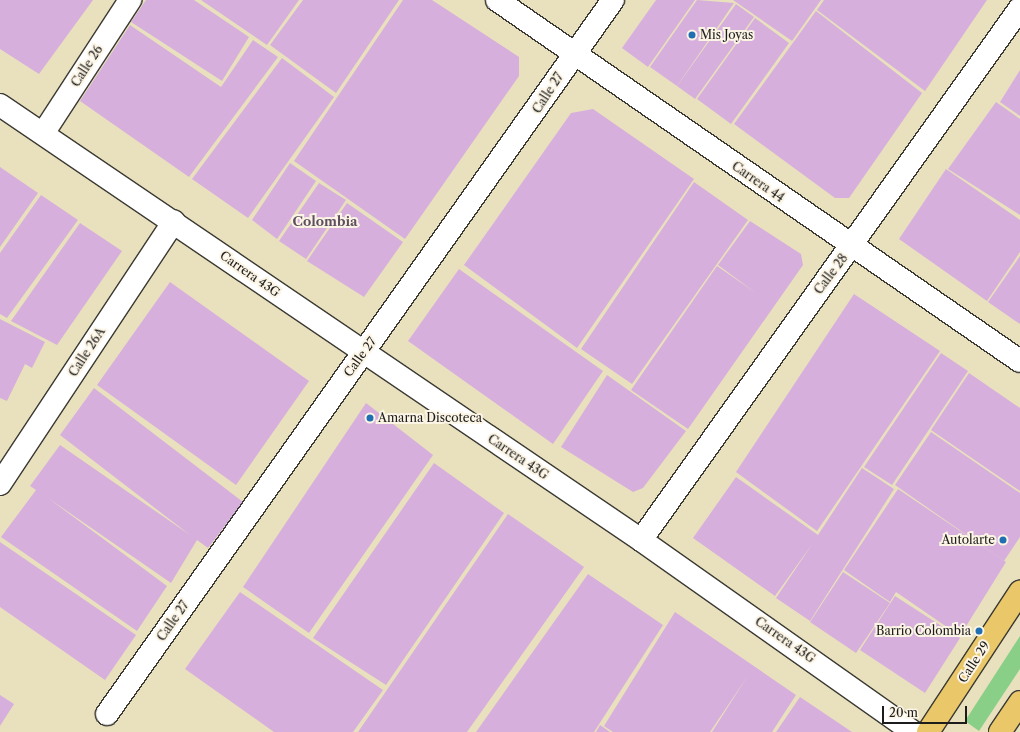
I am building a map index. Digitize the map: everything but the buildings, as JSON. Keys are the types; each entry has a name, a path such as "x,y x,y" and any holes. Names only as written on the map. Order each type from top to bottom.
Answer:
{"main road":[{"name":"Calle 29","path":"928,732 1020,592"},
{"path":"1000,732 1020,702"}],"street":[{"name":"Calle 26","path":"44,132 130,0"},
{"name":"Carrera 44","path":"497,0 852,247 1020,360"},
{"name":"Calle 27","path":"107,714 546,99 573,53 613,0"},
{"name":"Calle 28","path":"642,540 852,247 1020,8"},
{"name":"Carrera 43G","path":"0,105 44,132 174,221 363,354 642,540 913,732"},
{"name":"Calle 26A","path":"0,484 174,221"}],"green space":[{"path":"1020,636 1020,669 979,731 965,721"}],"place":[{"name":"Mis Joyas","path":"692,35"},
{"name":"Amarna Discoteca","path":"370,418"},
{"name":"Autolarte","path":"1003,540"},
{"name":"Barrio Colombia","path":"979,631"}],"district":[{"name":"Colombia","path":"325,221"}]}
